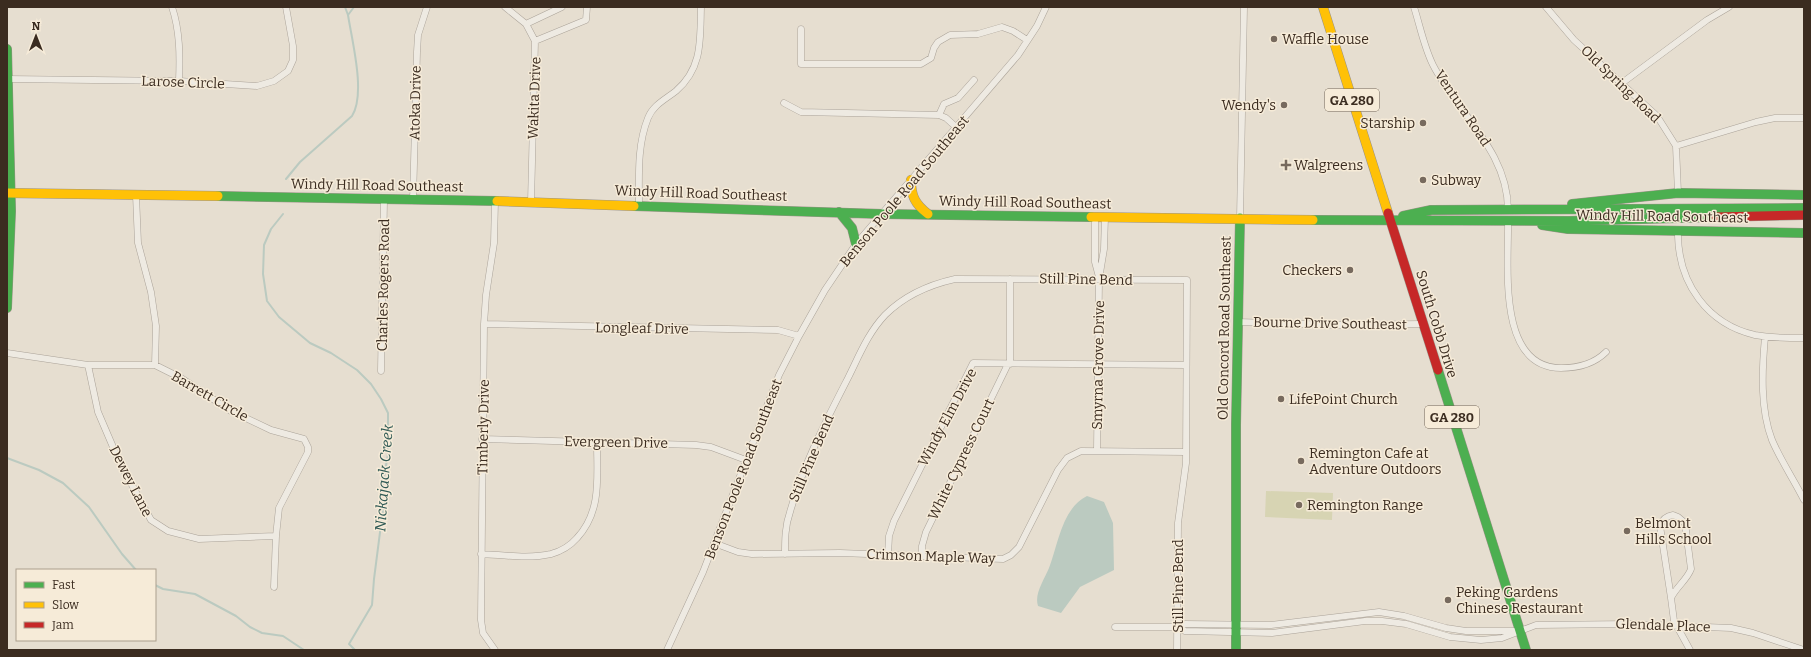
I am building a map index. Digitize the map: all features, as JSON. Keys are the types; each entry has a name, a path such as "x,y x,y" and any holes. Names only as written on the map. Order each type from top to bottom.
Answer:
{"main road":[{"name":"South Cobb Drive","path":"1323,7 1526,650"},
{"path":"7,49 11,248 7,308"},
{"path":"911,180 910,192 913,200 928,214"},
{"name":"Windy Hill Road Southeast","path":"9,193 495,201 882,214 1095,217 1519,221 1804,215"},
{"name":"Windy Hill Road Southeast","path":"1550,209 1588,202 1678,193 1804,195"},
{"name":"Windy Hill Road Southeast","path":"1390,220 1431,210 1804,208"},
{"path":"839,212 852,228 856,244"},
{"name":"Old Concord Road Southeast","path":"1236,650 1240,218"},
{"name":"Windy Hill Road Southeast","path":"1519,221 1568,229 1804,233"}],"street":[{"path":"172,7 178,26 180,63 178,81"},
{"name":"Larose Circle","path":"7,79 178,81 257,86 274,81 288,71 293,60 293,46 286,7"},
{"name":"Atoka Drive","path":"413,200 416,52 418,35 427,7"},
{"name":"Wakita Drive","path":"505,7 526,24 535,41 531,202"},
{"path":"526,24 562,7"},
{"path":"535,41 586,20 587,7"},
{"path":"639,205 640,141 648,117 656,106 685,82 695,67 700,51 701,7"},
{"name":"Benson Poole Road Southeast","path":"667,650 703,572 775,385 799,336 825,290 856,244 1018,55 1046,7"},
{"name":"Old Concord Road Southeast","path":"1240,218 1244,7"},
{"name":"Ventura Road","path":"1414,7 1433,64 1445,85 1489,147 1500,168 1507,193 1508,210"},
{"name":"Old Spring Road","path":"1546,7 1574,40 1657,116 1676,146 1678,193"},
{"path":"1622,83 1707,20 1729,7"},
{"path":"801,29 801,64 921,64 930,58 935,46 947,36 978,34 999,28 1013,30 1027,40"},
{"path":"939,114 944,104 958,98 974,80"},
{"path":"784,104 801,112 939,114 956,127"},
{"path":"1676,146 1756,122 1775,118 1804,118"},
{"path":"136,195 138,243 151,292 156,326 156,365"},
{"name":"Charles Rogers Road","path":"381,371 384,200"},
{"name":"Timberly Drive","path":"495,201 494,243 486,295 484,324 481,554 482,627 488,640 496,650"},
{"name":"Smyrna Grove Drive","path":"1095,217 1095,262 1099,279"},
{"name":"Smyrna Grove Drive","path":"1097,450 1099,279 1104,249 1105,217"},
{"path":"1508,221 1508,292 1515,329 1524,348 1536,360 1547,366 1560,368 1592,363 1606,352"},
{"path":"1678,236 1679,254 1684,273 1693,291 1705,307 1730,326 1747,333 1765,337 1804,338"},
{"name":"Still Pine Bend","path":"786,554 786,533 790,511 820,432 863,347 877,325 899,303 918,291 955,279 1187,280 1186,452 1178,523 1177,650"},
{"path":"1009,364 1010,279"},
{"name":"Bourne Drive Southeast","path":"1238,322 1337,325 1422,324"},
{"name":"Longleaf Drive","path":"484,324 773,330 799,336"},
{"path":"1765,337 1764,401 1767,422 1773,441 1804,500"},
{"name":"Barrett Circle","path":"7,353 88,365 156,365 181,378 231,411 271,430 301,437 307,442 308,447 306,458 279,508 276,536 274,587"},
{"name":"Windy Elm Drive","path":"888,555 889,536 894,521 972,363 1186,365"},
{"name":"White Cypress Court","path":"922,556 922,546 926,532 1009,364"},
{"name":"Dewey Lane","path":"88,365 98,412 119,461 151,520 168,531 199,538 276,536"},
{"name":"Evergreen Drive","path":"482,439 696,445 711,447 746,460"},
{"path":"481,554 542,555 562,550 571,544 590,520 596,501 597,442"},
{"name":"Crimson Maple Way","path":"714,543 745,553 888,555 997,560 1007,557 1016,551 1058,470 1064,461 1076,452 1097,450 1186,452"},
{"path":"1671,598 1675,590 1688,575 1691,569 1685,523 1673,515 1661,521 1660,526 1674,621 1690,650"},
{"name":"Glendale Place","path":"1236,628 1286,624 1379,612 1404,616 1446,628 1466,631 1519,631 1536,625 1607,623 1730,628 1753,633 1804,650"},
{"path":"1115,627 1178,627 1185,624 1204,623 1236,628"},
{"path":"1204,623 1204,631"},
{"path":"1178,627 1185,631 1236,628"}],"shaded area":[{"name":"Remington Range","path":"1266,491 1333,493 1332,520 1265,517"},
{"path":"1087,496 1104,502 1113,523 1114,570 1080,587 1061,613 1038,606 1038,592 1049,568 1066,518 1072,509"}],"waterway":[{"name":"Nickajack Creek","path":"286,179 300,162 352,116 356,106 358,95 357,67 348,15 345,7"},
{"path":"348,15 354,7"},
{"name":"Nickajack Creek","path":"283,214 271,229 264,245 263,274 267,301 279,317 310,343 331,353 357,370 371,384 388,413 388,454 380,500 383,509 372,605 349,644 355,650"},
{"path":"7,458 39,470 63,483 89,507 122,554 135,569"},
{"path":"156,586 163,589 195,594 236,616 250,627 262,633 283,636 304,650"}],"traffic: fast":[{"path":"7,49 11,211 7,308"},
{"path":"1572,204 1678,193 1804,195"},
{"path":"218,196 497,201"},
{"path":"634,206 882,214 1091,217"},
{"path":"1403,216 1431,210 1804,208"},
{"path":"839,212 852,228 856,244"},
{"path":"1313,220 1569,221 1716,217"},
{"path":"1236,650 1236,425 1240,218"},
{"path":"1542,225 1568,229 1804,233"},
{"path":"1438,370 1526,650"}],"traffic: slow":[{"path":"1323,7 1388,213"},
{"path":"911,180 913,195 920,207 928,214"},
{"path":"7,193 218,196"},
{"path":"497,201 634,206"},
{"path":"1091,217 1313,220"}],"traffic: jam":[{"path":"1388,213 1438,370"},
{"path":"1716,217 1804,215"}],"place":[{"name":"Waffle House","path":"1274,39"},
{"name":"Wendy's","path":"1284,105"},
{"name":"Starship","path":"1423,123"},
{"name":"Walgreens","path":"1286,165"},
{"name":"Subway","path":"1423,180"},
{"name":"Checkers","path":"1350,270"},
{"name":"LifePoint Church","path":"1281,399"},
{"name":"Remington Cafe at Adventure Outdoors","path":"1301,461"},
{"name":"Remington Range","path":"1299,505"},
{"name":"Belmont Hills School","path":"1627,531"},
{"name":"Peking Gardens Chinese Restaurant","path":"1448,600"}]}
